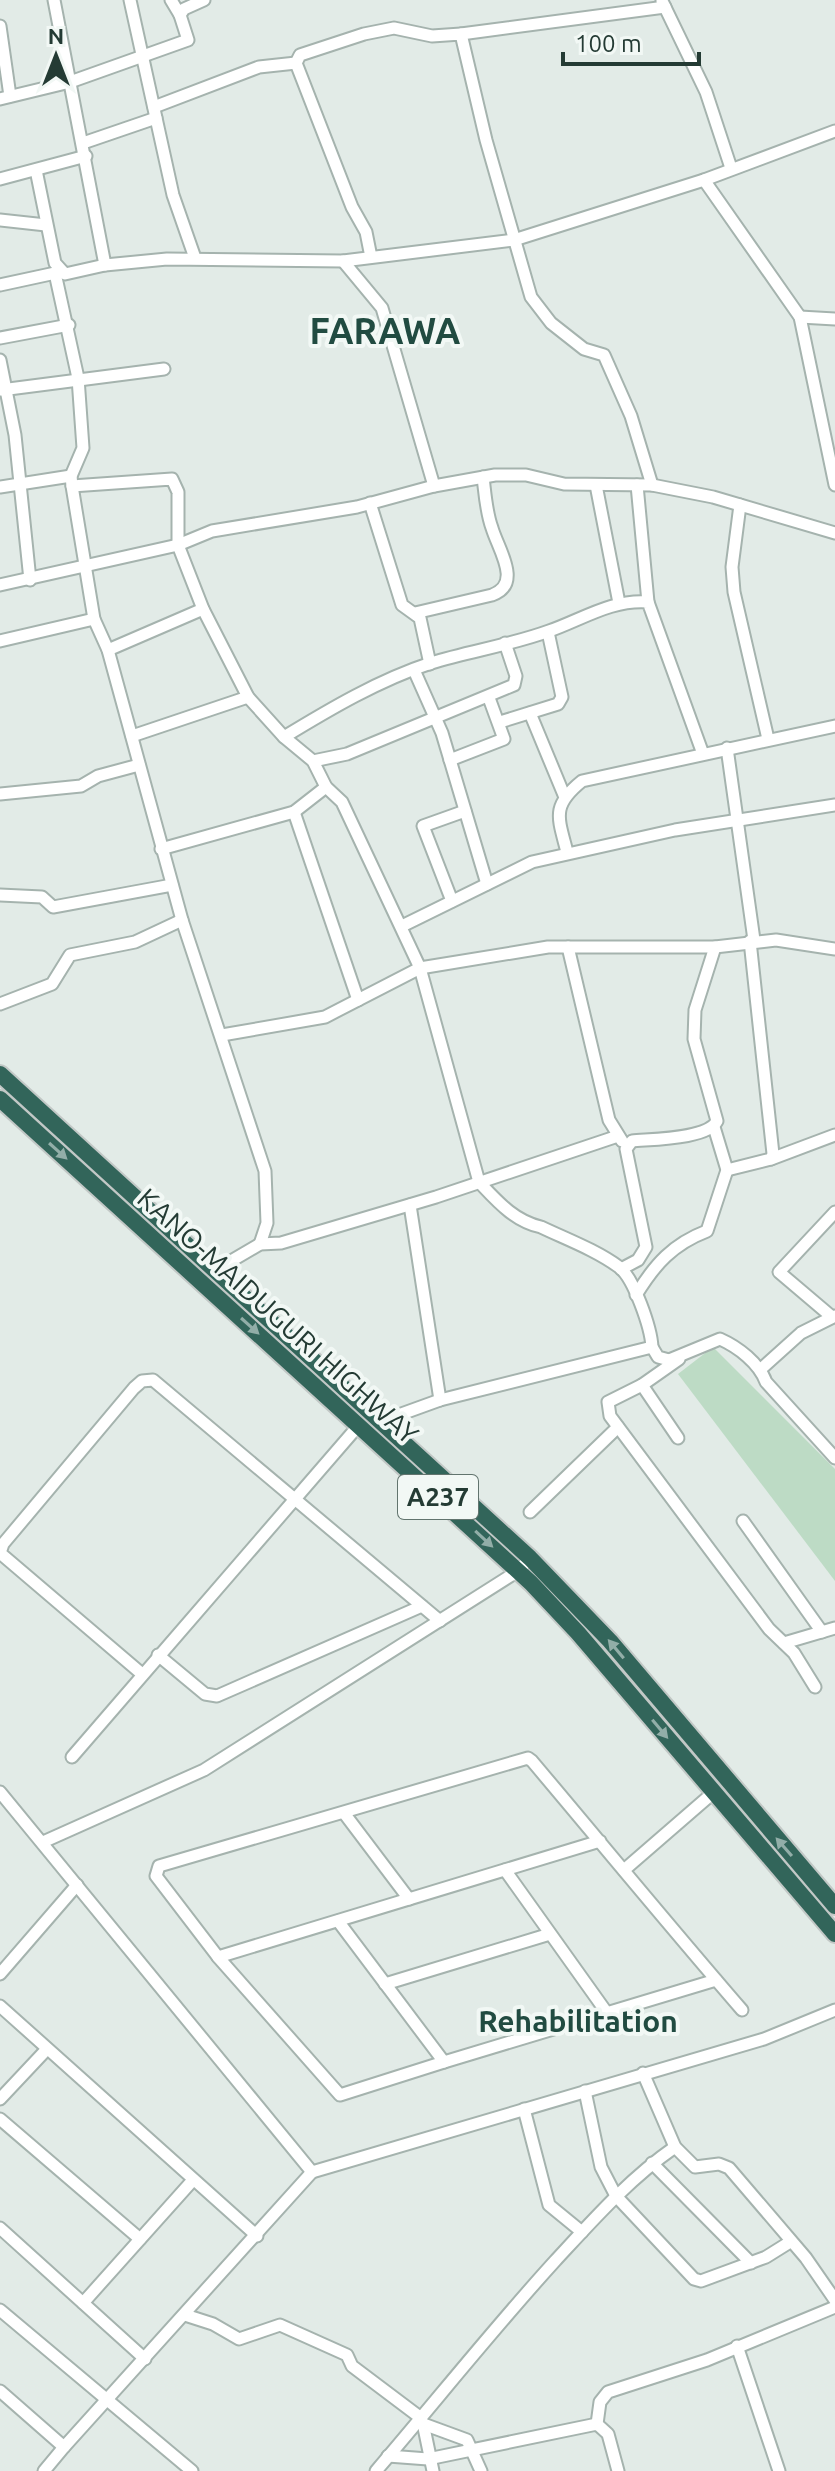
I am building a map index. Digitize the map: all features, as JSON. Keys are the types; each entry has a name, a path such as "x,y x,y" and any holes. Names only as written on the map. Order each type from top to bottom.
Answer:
{"highway":[{"name":"KANO-MAIDUGURI HIGHWAY","path":"0,1074 530,1558 610,1641 835,1906"},
{"name":"KANO-MAIDUGURI HIGHWAY","path":"0,1099 518,1571 578,1633 835,1934"}],"street":[{"path":"54,0 105,265"},
{"path":"130,0 173,195 195,258"},
{"path":"0,29 5,97 70,82 188,40 180,15 171,0"},
{"path":"180,15 184,9 204,0"},
{"path":"371,257 366,232 352,207 296,63 300,55 364,34 394,28 432,36 461,34 663,4 706,92 731,168"},
{"path":"461,34 531,297 551,323 584,349 604,355 631,416 652,485"},
{"path":"83,143 259,67 296,63"},
{"path":"0,285 105,265 195,258 343,261 514,240 704,180 835,131"},
{"path":"0,179 86,156"},
{"path":"36,170 78,378 83,448 71,481 94,619 108,650 182,920 265,1171 267,1223 260,1244"},
{"path":"704,180 800,317 831,442 835,485"},
{"path":"0,220 46,225"},
{"path":"343,261 382,308 434,486"},
{"path":"800,317 835,319"},
{"path":"0,338 69,325"},
{"path":"0,360 20,485 30,580"},
{"path":"4,389 164,369"},
{"path":"0,585 178,545 212,531 370,503 483,477 526,475 564,484 652,485 740,505 835,533"},
{"path":"415,613 492,595 502,591 506,583 506,562 491,527 483,477"},
{"path":"0,487 71,481 172,479 178,492 178,545 203,609 248,697 284,737 313,761 326,787 342,802 402,926 420,968 479,1182 502,1206 526,1223 554,1233 621,1269 636,1295 658,1357 669,1360 720,1339 761,1369 766,1382 835,1458"},
{"path":"596,485 619,603"},
{"path":"637,485 648,602 703,754"},
{"path":"370,503 402,605 420,618 430,664"},
{"path":"740,505 732,567 734,592 768,739"},
{"path":"284,737 331,708 430,664 548,632 619,603 648,602"},
{"path":"108,650 203,609"},
{"path":"0,641 94,619"},
{"path":"500,722 558,704 562,697 548,632"},
{"path":"313,761 347,754 434,717 489,698 514,685 516,676 505,643"},
{"path":"414,670 450,760 487,884"},
{"path":"132,736 248,697"},
{"path":"450,760 504,739 489,698"},
{"path":"530,713 564,795"},
{"path":"567,852 557,814 564,795 582,781 835,726"},
{"path":"727,748 752,940 771,1159"},
{"path":"0,794 81,786 98,776 139,765"},
{"path":"161,849 294,812 326,787"},
{"path":"402,926 532,862 567,852 835,805"},
{"path":"452,901 423,826 465,811"},
{"path":"294,812 358,1000"},
{"path":"0,895 42,897 53,907 172,885"},
{"path":"0,1004 52,984 70,955 135,942 182,920"},
{"path":"222,1035 325,1017 420,968 548,947 715,947 752,940 835,949"},
{"path":"568,947 609,1120 626,1149 646,1247 638,1260 621,1269"},
{"path":"636,1295 650,1273 674,1247 707,1231 727,1170 714,1127 717,1121 712,1095 694,1039 695,1010 715,947"},
{"path":"626,1149 632,1141 678,1137 714,1127"},
{"path":"727,1170 771,1159 835,1135"},
{"path":"214,1271 260,1244 281,1243 410,1205 618,1136"},
{"path":"410,1205 440,1400"},
{"path":"761,1369 801,1333 834,1316 779,1272 835,1212"},
{"path":"382,1421 440,1400 652,1347"},
{"path":"686,1354 642,1385 608,1402 610,1416 769,1629 794,1653 815,1687"},
{"path":"142,1674 0,1553 3,1544 142,1381 153,1380 440,1621"},
{"path":"642,1385 678,1438"},
{"path":"72,1757 359,1425"},
{"path":"530,1512 618,1427"},
{"path":"743,1521 822,1632"},
{"path":"43,1842 204,1770 518,1571 530,1558"},
{"path":"158,1655 205,1694 217,1696 422,1606"},
{"path":"784,1643 835,1628"},
{"path":"716,1980 340,2095 218,1957 156,1876 159,1866 528,1758 742,2010"},
{"path":"0,1792 312,2172"},
{"path":"624,1870 714,1792"},
{"path":"344,1813 409,1899"},
{"path":"218,1957 600,1841"},
{"path":"505,1870 607,2013"},
{"path":"0,1974 77,1885"},
{"path":"338,1921 444,2062"},
{"path":"385,1984 550,1934"},
{"path":"0,2006 257,2236"},
{"path":"44,2471 312,2172 764,2039 835,2010"},
{"path":"0,2099 47,2049"},
{"path":"643,2073 675,2147 695,2167 719,2164 729,2168 835,2300"},
{"path":"585,2091 601,2167 616,2196 697,2280 751,2263 790,2242"},
{"path":"524,2109 549,2205 582,2232"},
{"path":"0,2119 140,2239"},
{"path":"376,2471 421,2421 492,2331 582,2232 652,2163 675,2147"},
{"path":"652,2163 751,2263"},
{"path":"83,2303 193,2180"},
{"path":"0,2228 145,2359"},
{"path":"597,2424 600,2402 608,2392 707,2360 835,2307"},
{"path":"0,2310 192,2471"},
{"path":"185,2315 213,2324 239,2339 280,2325 347,2355 352,2366 421,2421 459,2434 473,2449 481,2471"},
{"path":"737,2346 779,2471"},
{"path":"0,2391 64,2447"},
{"path":"421,2421 430,2465"},
{"path":"388,2456 430,2465 473,2449 597,2424"},
{"path":"597,2424 608,2434 618,2471"}],"green space":[{"path":"713,1347 835,1469 835,1581 678,1374"}],"district":[{"name":"FARAWA","path":"385,331"},
{"name":"Rehabilitation","path":"578,2022"}]}
